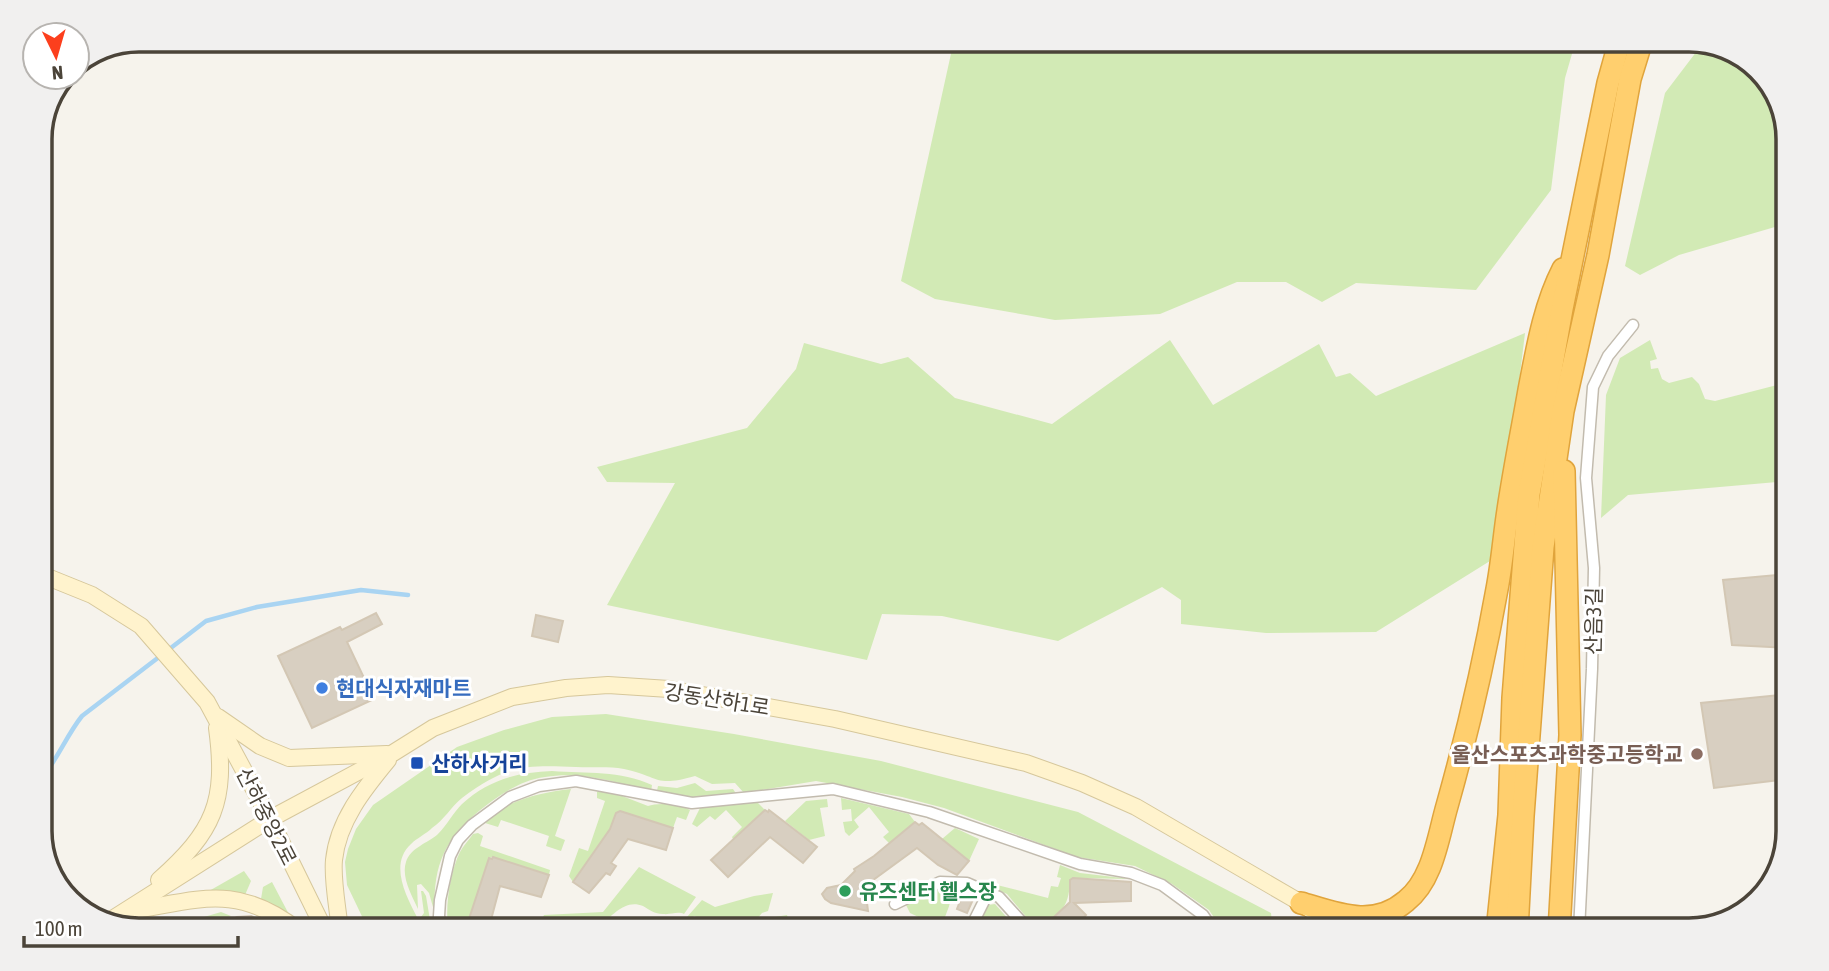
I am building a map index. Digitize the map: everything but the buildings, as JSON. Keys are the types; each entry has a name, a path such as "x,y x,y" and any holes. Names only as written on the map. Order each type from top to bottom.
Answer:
{"highway":[{"path":"1512,918 1508,909 1509,814 1514,698 1529,494 1560,318 1617,52"},
{"path":"1504,918 1508,909 1543,547 1563,411 1598,255 1630,79 1638,52"},
{"path":"1301,903 1348,917 1368,918 1382,915 1408,900 1419,889 1429,868 1460,759 1497,588 1525,413 1550,295 1576,242"},
{"path":"1560,918 1570,735 1563,411"}],"street":[{"name":"산음3길","path":"1580,918 1592,656 1594,568 1586,478 1593,387 1608,356 1633,324"},
{"path":"53,579 92,595 141,626 211,709 260,746 289,758 393,753"},
{"name":"강동산하1로","path":"117,916 270,819 393,753 433,728 512,697 566,688 608,685 681,692 835,719 1026,763 1082,783 1136,807 1322,918"},
{"path":"123,912 194,845 218,802 222,776 211,709"},
{"name":"산하중앙2로","path":"211,709 319,918"},
{"path":"339,918 334,862 338,841 355,804 393,753"},
{"path":"439,918 440,900 450,856 458,840 471,825 510,797 539,786 576,781 692,803 833,789 929,812 1080,864 1131,873 1162,885 1205,918"},
{"path":"895,904 917,892 948,881 967,883 999,897 1018,918"},
{"path":"976,918 988,893"},
{"path":"123,912 232,898 254,903 283,918"}],"green space":[{"path":"951,52 1573,52 1565,78 1551,190 1476,290 1356,283 1322,302 1286,282 1237,282 1160,314 1055,320 935,299 901,281"},
{"path":"1696,53 1728,61 1755,82 1768,101 1775,122 1776,227 1679,255 1640,275 1625,266 1665,93"},
{"path":"1525,333 1498,556 1376,632 1266,633 1181,624 1181,600 1162,587 1058,641 942,616 882,614 867,660 607,605 675,483 607,482 597,467 747,428 796,369 804,343 881,364 908,357 955,398 1052,424 1170,340 1213,405 1319,344 1336,377 1350,373 1376,396"},
{"path":"1650,340 1657,359 1650,361 1651,369 1658,368 1662,379 1669,383 1692,377 1699,384 1705,399 1715,401 1776,385 1776,482 1628,495 1601,518 1606,395 1620,358"},
{"path":"606,714 734,734 881,761 1078,812 1271,913 1272,918 1214,918 1209,910 1172,884 1135,866 1077,857 944,808 902,797 816,781 744,793 735,783 712,784 695,776 664,781 618,768 542,766 516,769 477,787 404,852 400,870 408,900 417,917 421,917 424,913 423,891 430,918 363,918 347,885 345,862 356,829 373,805 457,747 552,717"},
{"path":"552,771 628,777 652,785 651,792 599,778 572,775 537,778 515,787 474,815 452,839 436,879 435,914 429,893 421,884 417,885 418,909 405,874 406,862 411,853 438,834 462,804 482,789 515,776"},
{"path":"695,783 706,791 733,789 737,795 691,801 656,795 658,786 677,788"},
{"path":"571,789 555,836 565,840 561,851 546,846 549,836 501,820 498,827 485,823 500,809 511,804 536,795"},
{"path":"604,789 648,806 669,804 690,810 686,820 677,817 673,828 621,812 616,813 610,829 573,882 569,876 579,848 588,851 605,801 597,798 597,792"},
{"path":"841,798 909,814 915,822 890,844 883,837 889,832 869,807 854,820 859,827 849,836 845,832 843,822 852,821 851,809 842,810"},
{"path":"827,799 828,807 820,808 825,836 809,840 785,821 806,801"},
{"path":"756,801 765,810 734,841 732,837 742,827 726,810 715,820 710,816 697,827 692,824 700,808"},
{"path":"955,828 979,839 969,861 942,839"},
{"path":"473,834 483,836 480,846 550,870 549,875 489,858 469,918 448,918 453,870 456,860"},
{"path":"1060,865 1080,873 1131,879 1074,878 1070,880 1065,905 1052,918 1027,918 1007,894 989,886 989,883 1048,898 1051,886 1058,887 1061,878 1057,877"},
{"path":"639,867 696,897 684,914 660,914 636,904 620,909 608,918 542,918 544,915 603,912"},
{"path":"244,871 251,881 245,895 202,895"},
{"path":"272,882 291,918 261,899 263,887"},
{"path":"945,884 951,896 945,918 920,918 910,913 906,905 910,900"},
{"path":"773,893 768,911 758,918 687,917 702,900 715,907"},
{"path":"995,904 1007,918 982,918 988,905"},
{"path":"221,912 231,916 202,918"}],"waterway":[{"path":"53,762 82,716 206,621 257,607 361,590 408,595"}],"place":[{"name":"현대식자재마트","path":"322,688"},
{"name":"울산스포츠과학중고등학교","path":"1697,754"},
{"name":"산하사거리","path":"417,763"},
{"name":"유즈센터 헬스장","path":"845,891"}]}
